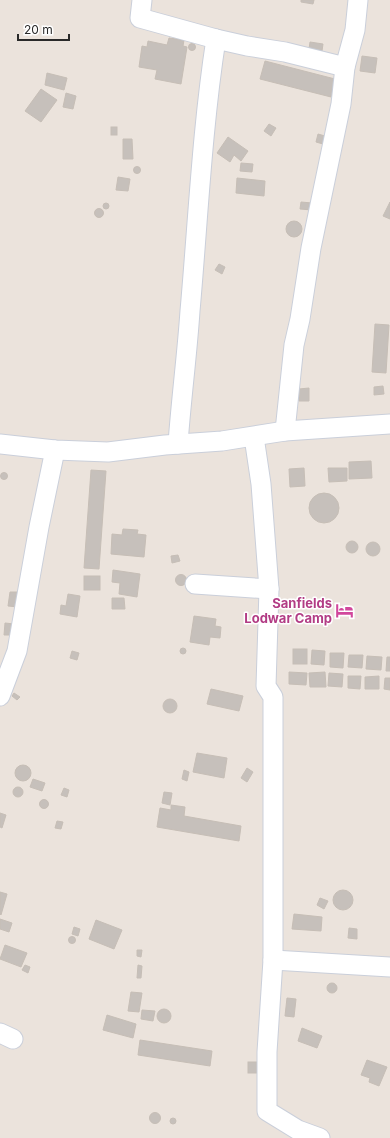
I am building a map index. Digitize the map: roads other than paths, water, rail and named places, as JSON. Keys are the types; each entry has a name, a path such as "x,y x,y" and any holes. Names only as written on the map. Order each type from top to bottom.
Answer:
{"street":[{"path":"142,0 140,18 216,39 285,52 345,67"},
{"path":"285,431 294,345 300,319 311,248 341,104 345,67 355,30 358,0"},
{"path":"178,444 201,179 216,39"},
{"path":"0,444 55,450 108,452 178,444 222,441 285,431 390,424"},
{"path":"254,437 261,484 269,589 266,686 273,697 273,960 267,1052 267,1111 298,1130 320,1138"},
{"path":"0,696 16,651 55,450"},
{"path":"195,584 269,589"},
{"path":"273,960 390,967"}],"place":[{"name":"Sanfields Lodwar Camp","path":"345,610"}]}
